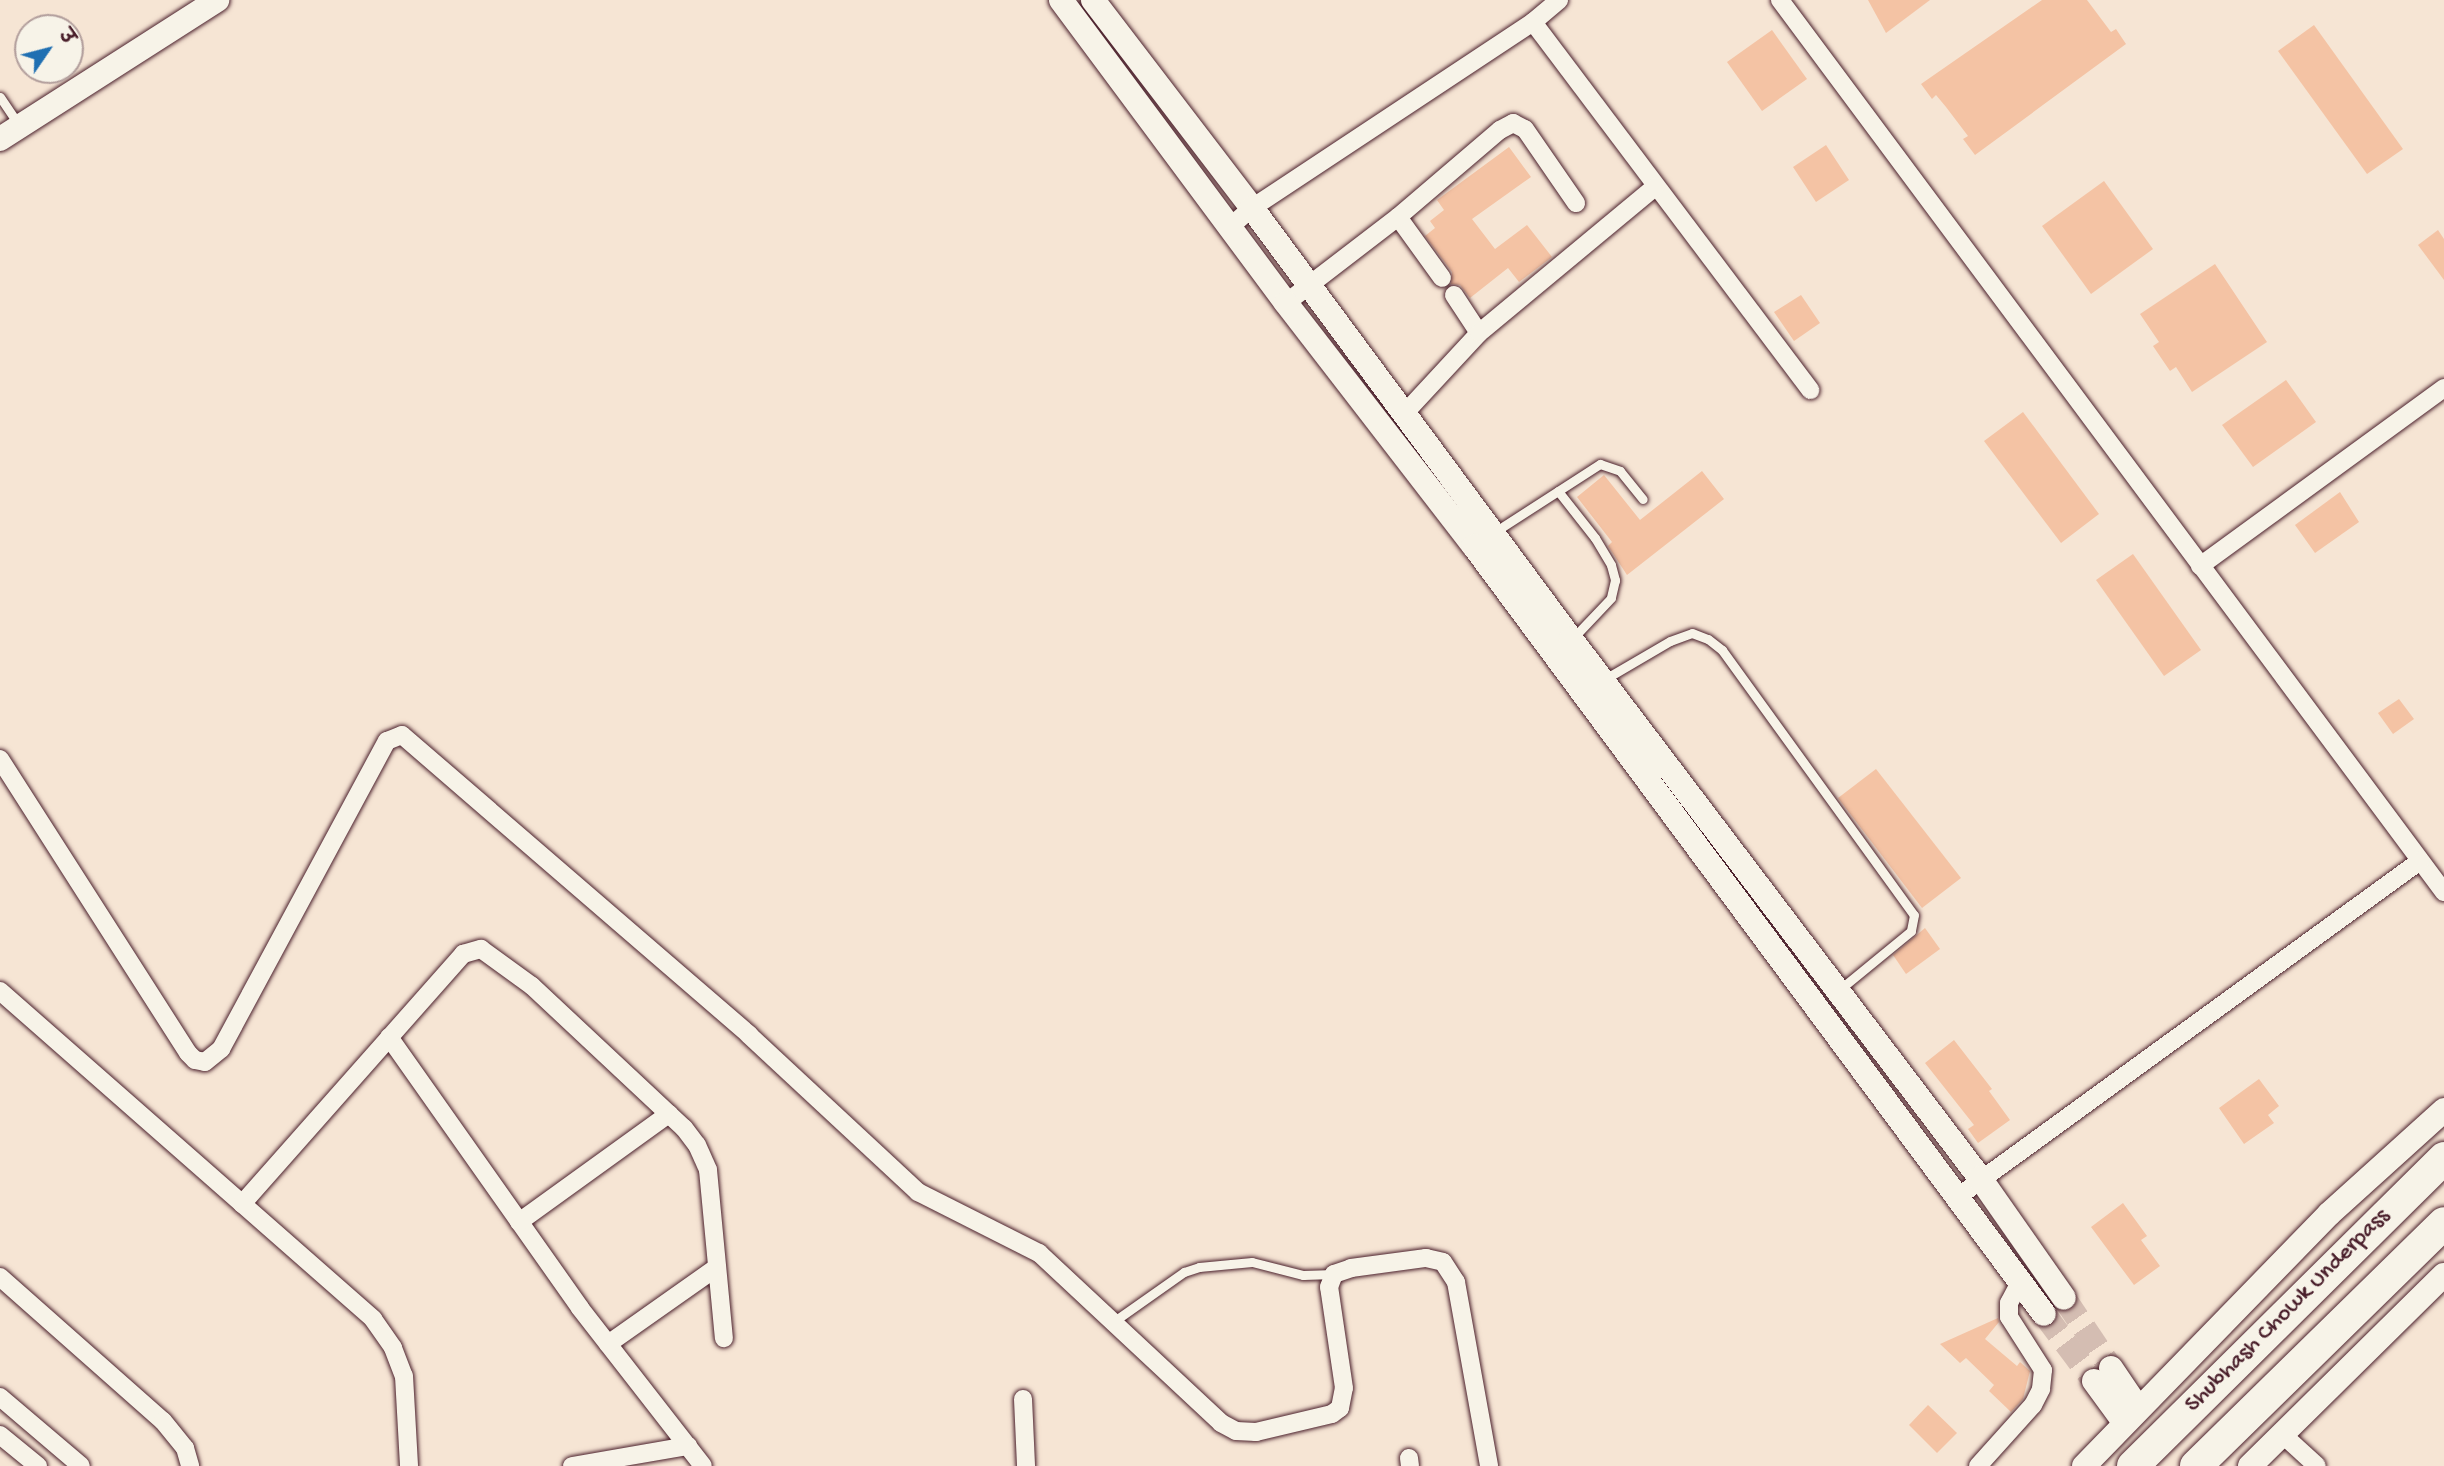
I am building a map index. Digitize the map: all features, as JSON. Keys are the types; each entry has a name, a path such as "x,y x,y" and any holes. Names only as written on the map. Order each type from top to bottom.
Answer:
{"highway":[{"name":"Shubhash Chowk Underpass","path":"2133,1466 2444,1158"},
{"name":"Shubhash Chowk Underpass","path":"2196,1466 2444,1223"}],"street":[{"path":"10,133 217,0"},
{"path":"1061,0 1286,303 1474,546 2044,1314"},
{"path":"1093,0 1252,208 1571,639 1980,1178 2064,1298"},
{"path":"1231,226 1252,208 1533,22 1559,0"},
{"path":"1780,0 2444,892"},
{"path":"1533,22 1810,390"},
{"path":"1286,303 1309,288 1398,217 1500,130 1513,123 1525,129 1576,203"},
{"path":"1404,414 1479,334 1655,187"},
{"path":"1398,217 1441,278"},
{"path":"1454,295 1479,334"},
{"path":"2200,566 2444,388"},
{"path":"0,759 188,1052 195,1060 205,1062 221,1049 387,741 402,735 749,1035 918,1192 1027,1245 1222,1423 1236,1431 1256,1432 1332,1414 1340,1408 1344,1388 1329,1287 1334,1274 1351,1268 1426,1258 1443,1262 1452,1272 1489,1466"},
{"path":"1959,1196 1980,1178 2420,861"},
{"path":"242,1204 463,954 481,949 532,986 669,1114 697,1145 708,1170 724,1338"},
{"path":"0,991 346,1292 373,1319 393,1348 404,1376 410,1466"},
{"path":"389,1037 608,1344 704,1466"},
{"path":"2084,1466 2329,1214 2444,1110"},
{"path":"519,1222 669,1114"},
{"path":"608,1344 717,1267"},
{"path":"2250,1466 2444,1275"},
{"path":"0,1277 163,1421 185,1448 190,1466"},
{"path":"1978,1466 2033,1405 2041,1389 2043,1370 2009,1317 2009,1303 2020,1282"},
{"path":"2103,1375 2131,1415"},
{"path":"0,1397 80,1466"},
{"path":"1023,1399 1026,1466"},
{"path":"2283,1434 2317,1466"},
{"path":"0,1435 38,1466"},
{"path":"572,1466 688,1446"}],"lane":[{"path":"0,97 10,133"},
{"path":"1474,546 1583,472 1600,464 1620,471 1643,499"},
{"path":"1558,491 1595,538 1611,565 1615,580 1611,598 1571,639"},
{"path":"1603,680 1670,641 1692,633 1708,639 1722,650 1914,915 1911,930 1839,990"},
{"path":"1113,1322 1184,1272 1199,1267 1252,1262 1303,1275 1334,1274"}],"building":[{"path":"1868,0 1930,0 1886,33"},
{"path":"2042,0 2087,0 2111,32 2116,29 2126,44 1975,155 1963,139 1968,136 1946,107 1936,95 1932,99 1921,84"},
{"path":"2314,25 2403,149 2367,174 2278,51"},
{"path":"1772,30 1807,79 1762,111 1727,62"},
{"path":"1826,145 1849,180 1816,202 1793,167"},
{"path":"1509,147 1531,177 1472,219 1495,249 1527,225 1552,257 1519,282 1508,268 1470,298 1460,285 1451,284 1452,272 1425,236 1435,228 1430,221 1444,210 1437,200"},
{"path":"2104,181 2153,249 2091,294 2042,226"},
{"path":"2438,230 2444,239 2444,280 2418,245"},
{"path":"2215,264 2267,342 2192,392 2176,367 2170,371 2153,346 2159,342 2140,314"},
{"path":"1801,295 1820,323 1794,341 1774,312"},
{"path":"2286,380 2316,422 2253,467 2222,425"},
{"path":"2023,412 2099,514 2061,543 1984,441"},
{"path":"1702,471 1724,499 1627,575 1608,546 1612,542 1577,497 1604,475 1640,520"},
{"path":"2340,492 2359,522 2315,553 2295,525"},
{"path":"2133,554 2201,650 2164,676 2096,580"},
{"path":"2399,699 2414,719 2393,734 2378,713"},
{"path":"1876,769 1961,878 1922,908 1838,798"},
{"path":"1925,928 1940,949 1906,974 1893,955"},
{"path":"1954,1040 1992,1089 1989,1091 2010,1120 1978,1143 1968,1129 1974,1125 1925,1063"},
{"path":"2259,1079 2279,1106 2268,1115 2274,1123 2244,1144 2219,1108"},
{"path":"2123,1203 2147,1236 2141,1240 2160,1266 2134,1285 2091,1227"},
{"path":"1998,1318 1999,1322 1985,1339 2017,1366 2020,1362 2030,1371 2023,1399 2011,1412 1989,1391 1994,1385 1966,1358 1960,1363 1940,1344"},
{"path":"1928,1405 1957,1433 1937,1453 1909,1425"}],"tunnel":[{"path":"2064,1298 2111,1368"},
{"path":"2044,1314 2094,1381"}]}
